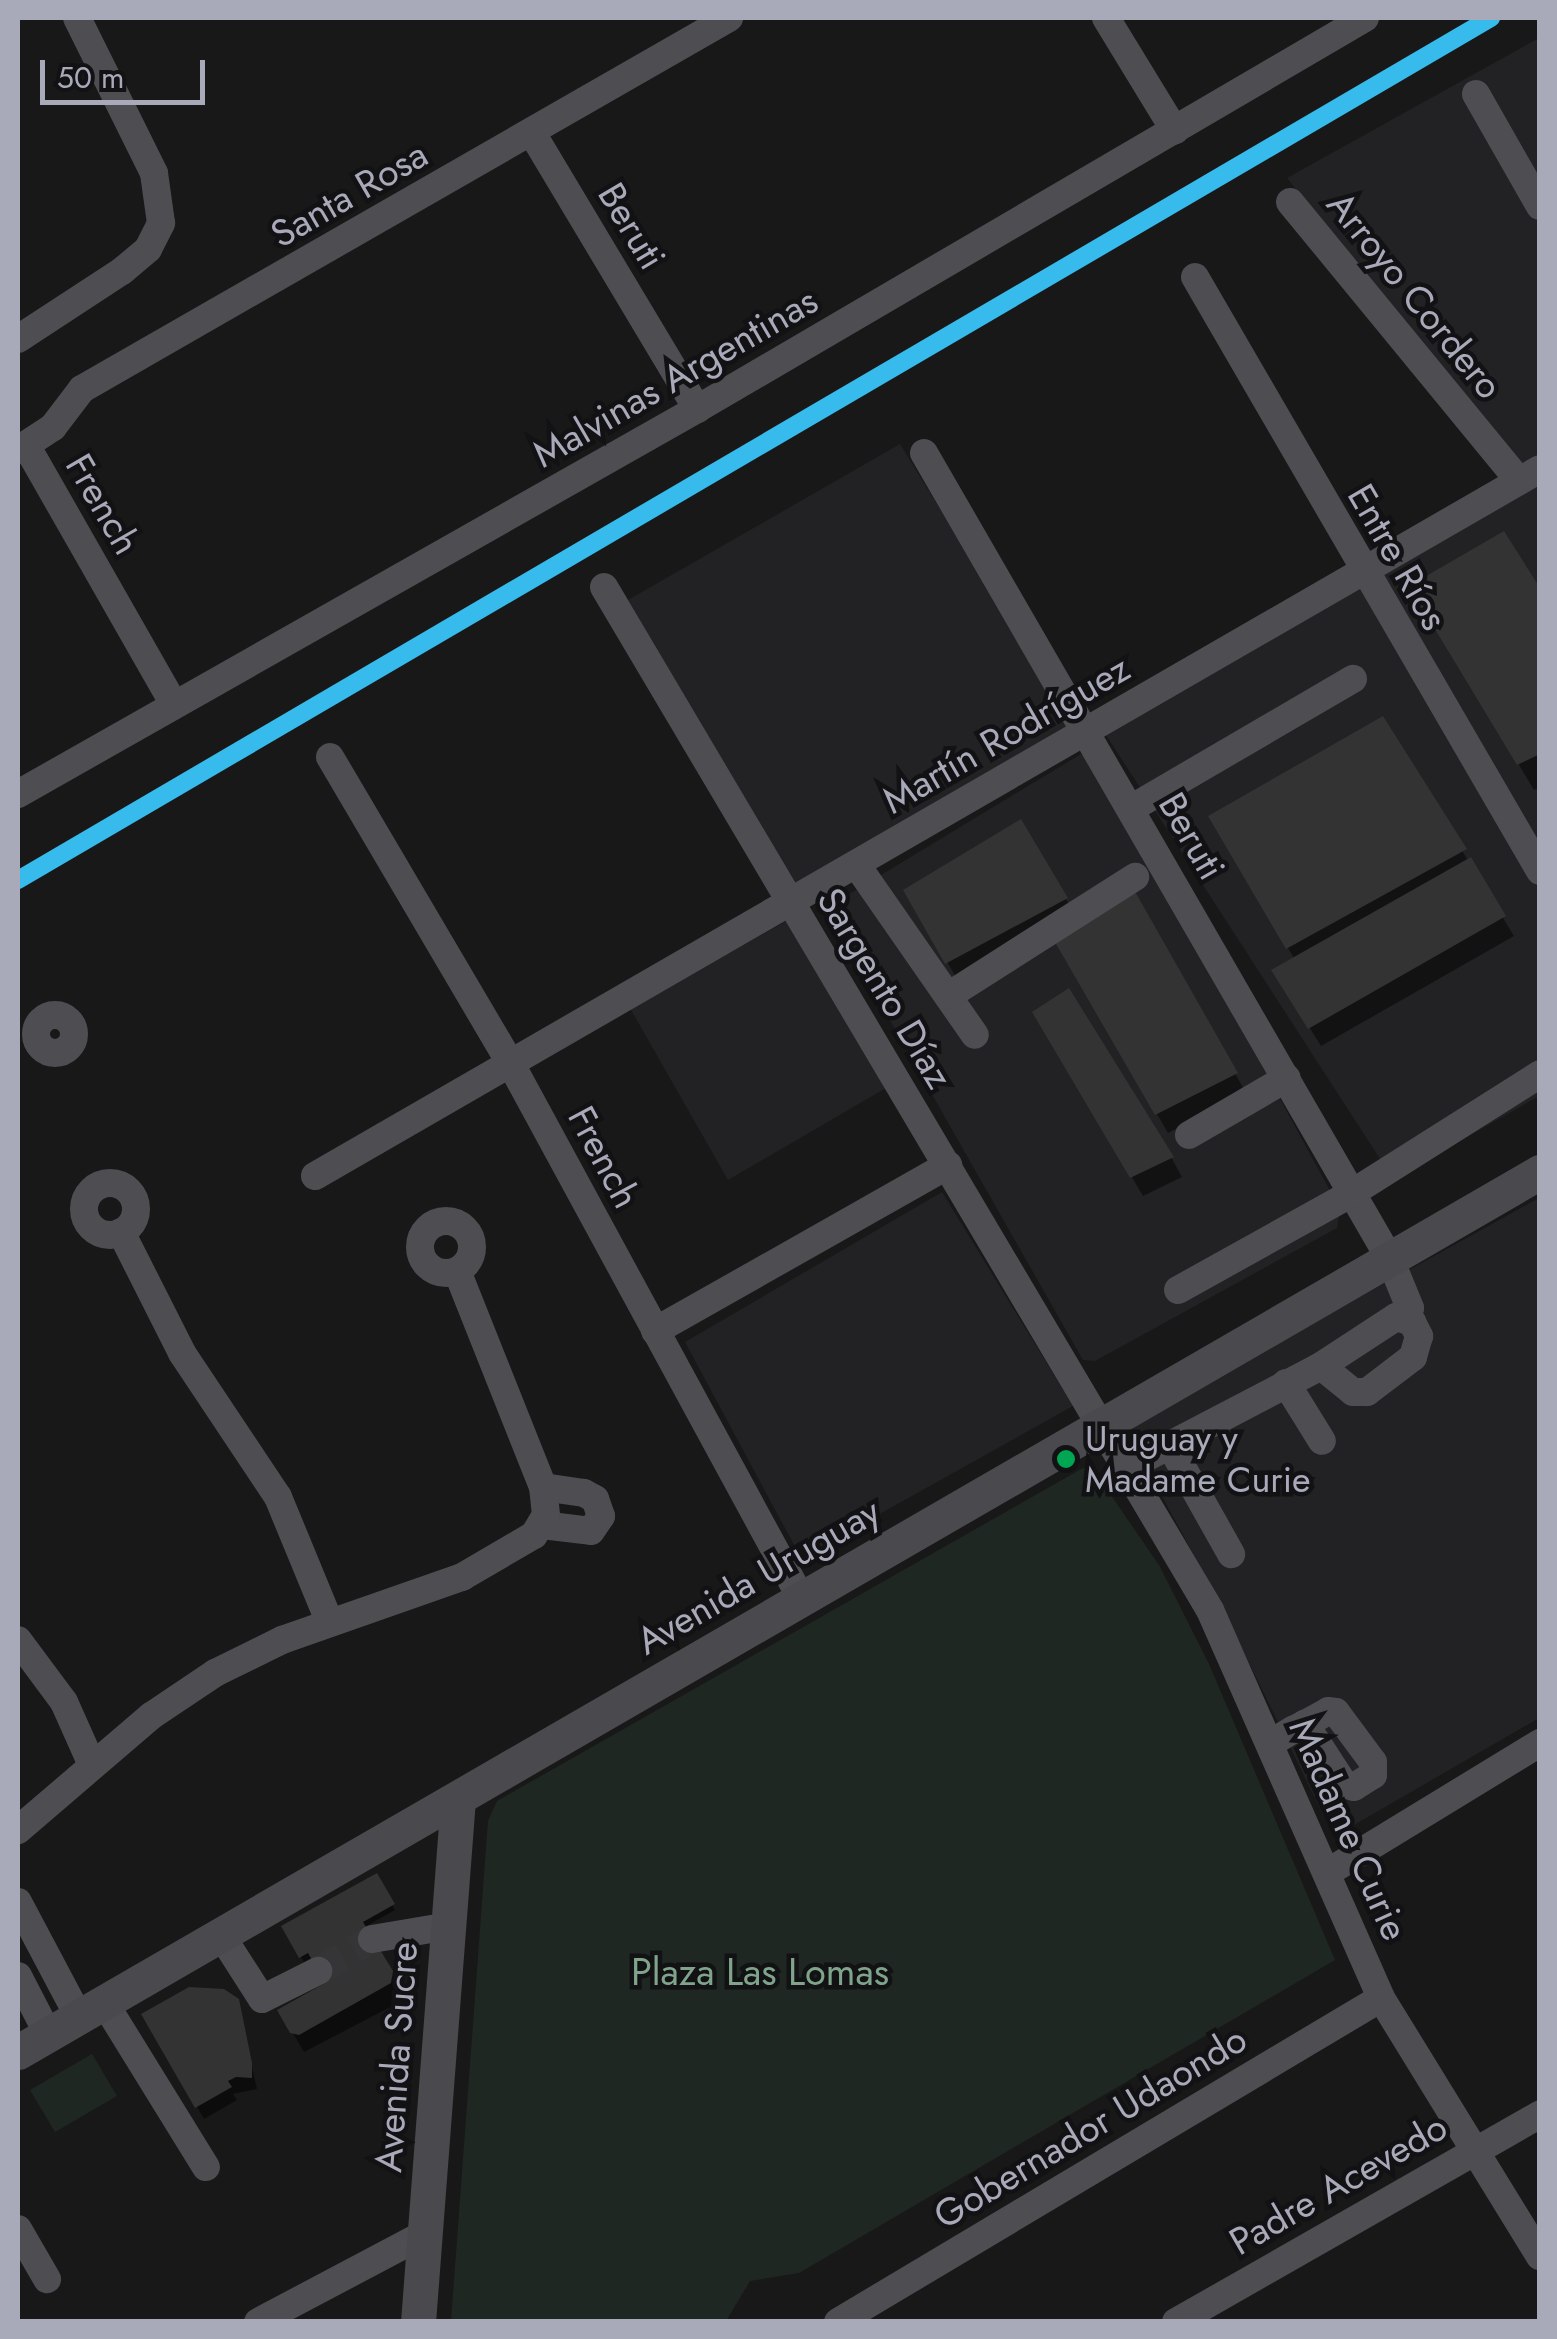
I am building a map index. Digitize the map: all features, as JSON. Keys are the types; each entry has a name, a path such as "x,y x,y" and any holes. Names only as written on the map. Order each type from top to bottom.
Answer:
{"main road":[{"name":"Avenida Uruguay","path":"18,2052 1540,1172"},
{"name":"Avenida Sucre","path":"418,2322 458,1799"}],"street":[{"path":"18,339 122,272 148,249 162,223 154,173 77,18"},
{"path":"1106,18 1175,130"},
{"name":"Santa Rosa","path":"22,448 54,427 82,389 724,19"},
{"name":"Malvinas Argentinas","path":"18,794 697,409 1175,130 1347,22"},
{"path":"1476,94 1540,206"},
{"name":"Beruti","path":"532,133 697,409"},
{"name":"Arroyo Cordero","path":"1290,202 1529,475"},
{"name":"Entre Ríos","path":"1194,277 1361,570 1528,826 1540,872"},
{"name":"French","path":"22,448 174,704"},
{"name":"Beruti","path":"924,453 1088,730 1390,1259 1410,1308 1404,1317"},
{"name":"Martín Rodríguez","path":"315,1176 512,1066 1529,475"},
{"name":"Sargento Díaz","path":"604,587 1104,1425"},
{"path":"1132,808 1352,678"},
{"name":"French","path":"330,756 512,1066 802,1600"},
{"path":"856,864 975,1035"},
{"path":"948,996 1134,877"},
{"path":"1178,1290 1352,1193 1540,1074"},
{"path":"1189,1135 1287,1078"},
{"path":"656,1331 948,1165"},
{"path":"120,1232 182,1353 278,1497 330,1623"},
{"path":"456,1270 543,1487 542,1525"},
{"path":"1128,1467 1171,1448 1404,1317 1419,1336 1418,1349 1368,1392 1353,1392 1321,1366"},
{"path":"1286,1383 1322,1441"},
{"name":"Madame Curie","path":"1104,1425 1210,1610 1330,1871 1381,1998 1470,2150 1540,2256"},
{"path":"1171,1448 1231,1554"},
{"path":"18,1830 92,1764 215,1673 330,1623 462,1577 542,1525 592,1530 600,1516 595,1499 584,1493 543,1487"},
{"path":"18,1640 64,1702 92,1764"},
{"path":"1271,1742 1305,1724"},
{"path":"1330,1871 1540,1743"},
{"path":"18,1902 206,2167"},
{"path":"372,1939 448,1926"},
{"path":"222,1935 262,1999 318,1971"},
{"path":"18,1976 48,2034"},
{"name":"Gobernador Udaondo","path":"838,2322 1381,1998"},
{"name":"Padre Acevedo","path":"1188,2318 1470,2150 1540,2114"},
{"path":"18,2229 46,2279"},
{"path":"258,2322 426,2233"}],"shaded area":[{"path":"1539,38 1539,1096 1393,1179 1106,735 1531,486 1287,178"},
{"path":"900,444 1073,725 795,889 628,600"},
{"path":"1081,754 1094,757 1340,1209 1337,1228 1095,1361 1083,1360 830,915 833,904"},
{"path":"788,920 886,1088 728,1180 630,1008"},
{"path":"942,1192 1073,1406 801,1558 685,1342"},
{"path":"1539,1198 1539,1718 1340,1833 1329,1827 1218,1599 1129,1436 1134,1422"}],"green space":[{"name":"Plaza Las Lomas","path":"1083,1468 1097,1475 1159,1565 1209,1664 1335,1960 799,2273 750,2281 726,2321 451,2321 488,1821 497,1801"},
{"path":"92,2054 117,2096 55,2132 30,2090"}],"building":[{"path":"1504,531 1540,588 1540,754 1517,765 1409,586"},
{"path":"1383,716 1467,849 1286,949 1208,816"},
{"path":"1021,819 1068,898 945,964 903,890"},
{"path":"1471,857 1506,916 1308,1029 1271,970"},
{"path":"1133,888 1238,1073 1155,1115 1052,937"},
{"path":"1069,988 1174,1157 1130,1178 1032,1012"},
{"path":"377,1873 395,1904 363,1922 393,1971 391,1983 299,2035 290,2033 277,2010 325,1983 308,1953 299,1958 281,1926"},
{"path":"189,1987 224,1989 239,1999 252,2063 252,2078 228,2081 232,2087 195,2108 141,2014"}],"tunnel":[{"path":"318,1971 372,1939"}],"transit line":[{"path":"18,880 1491,18"}],"place":[{"name":"Uruguay y Madame Curie","path":"1066,1459"}]}
